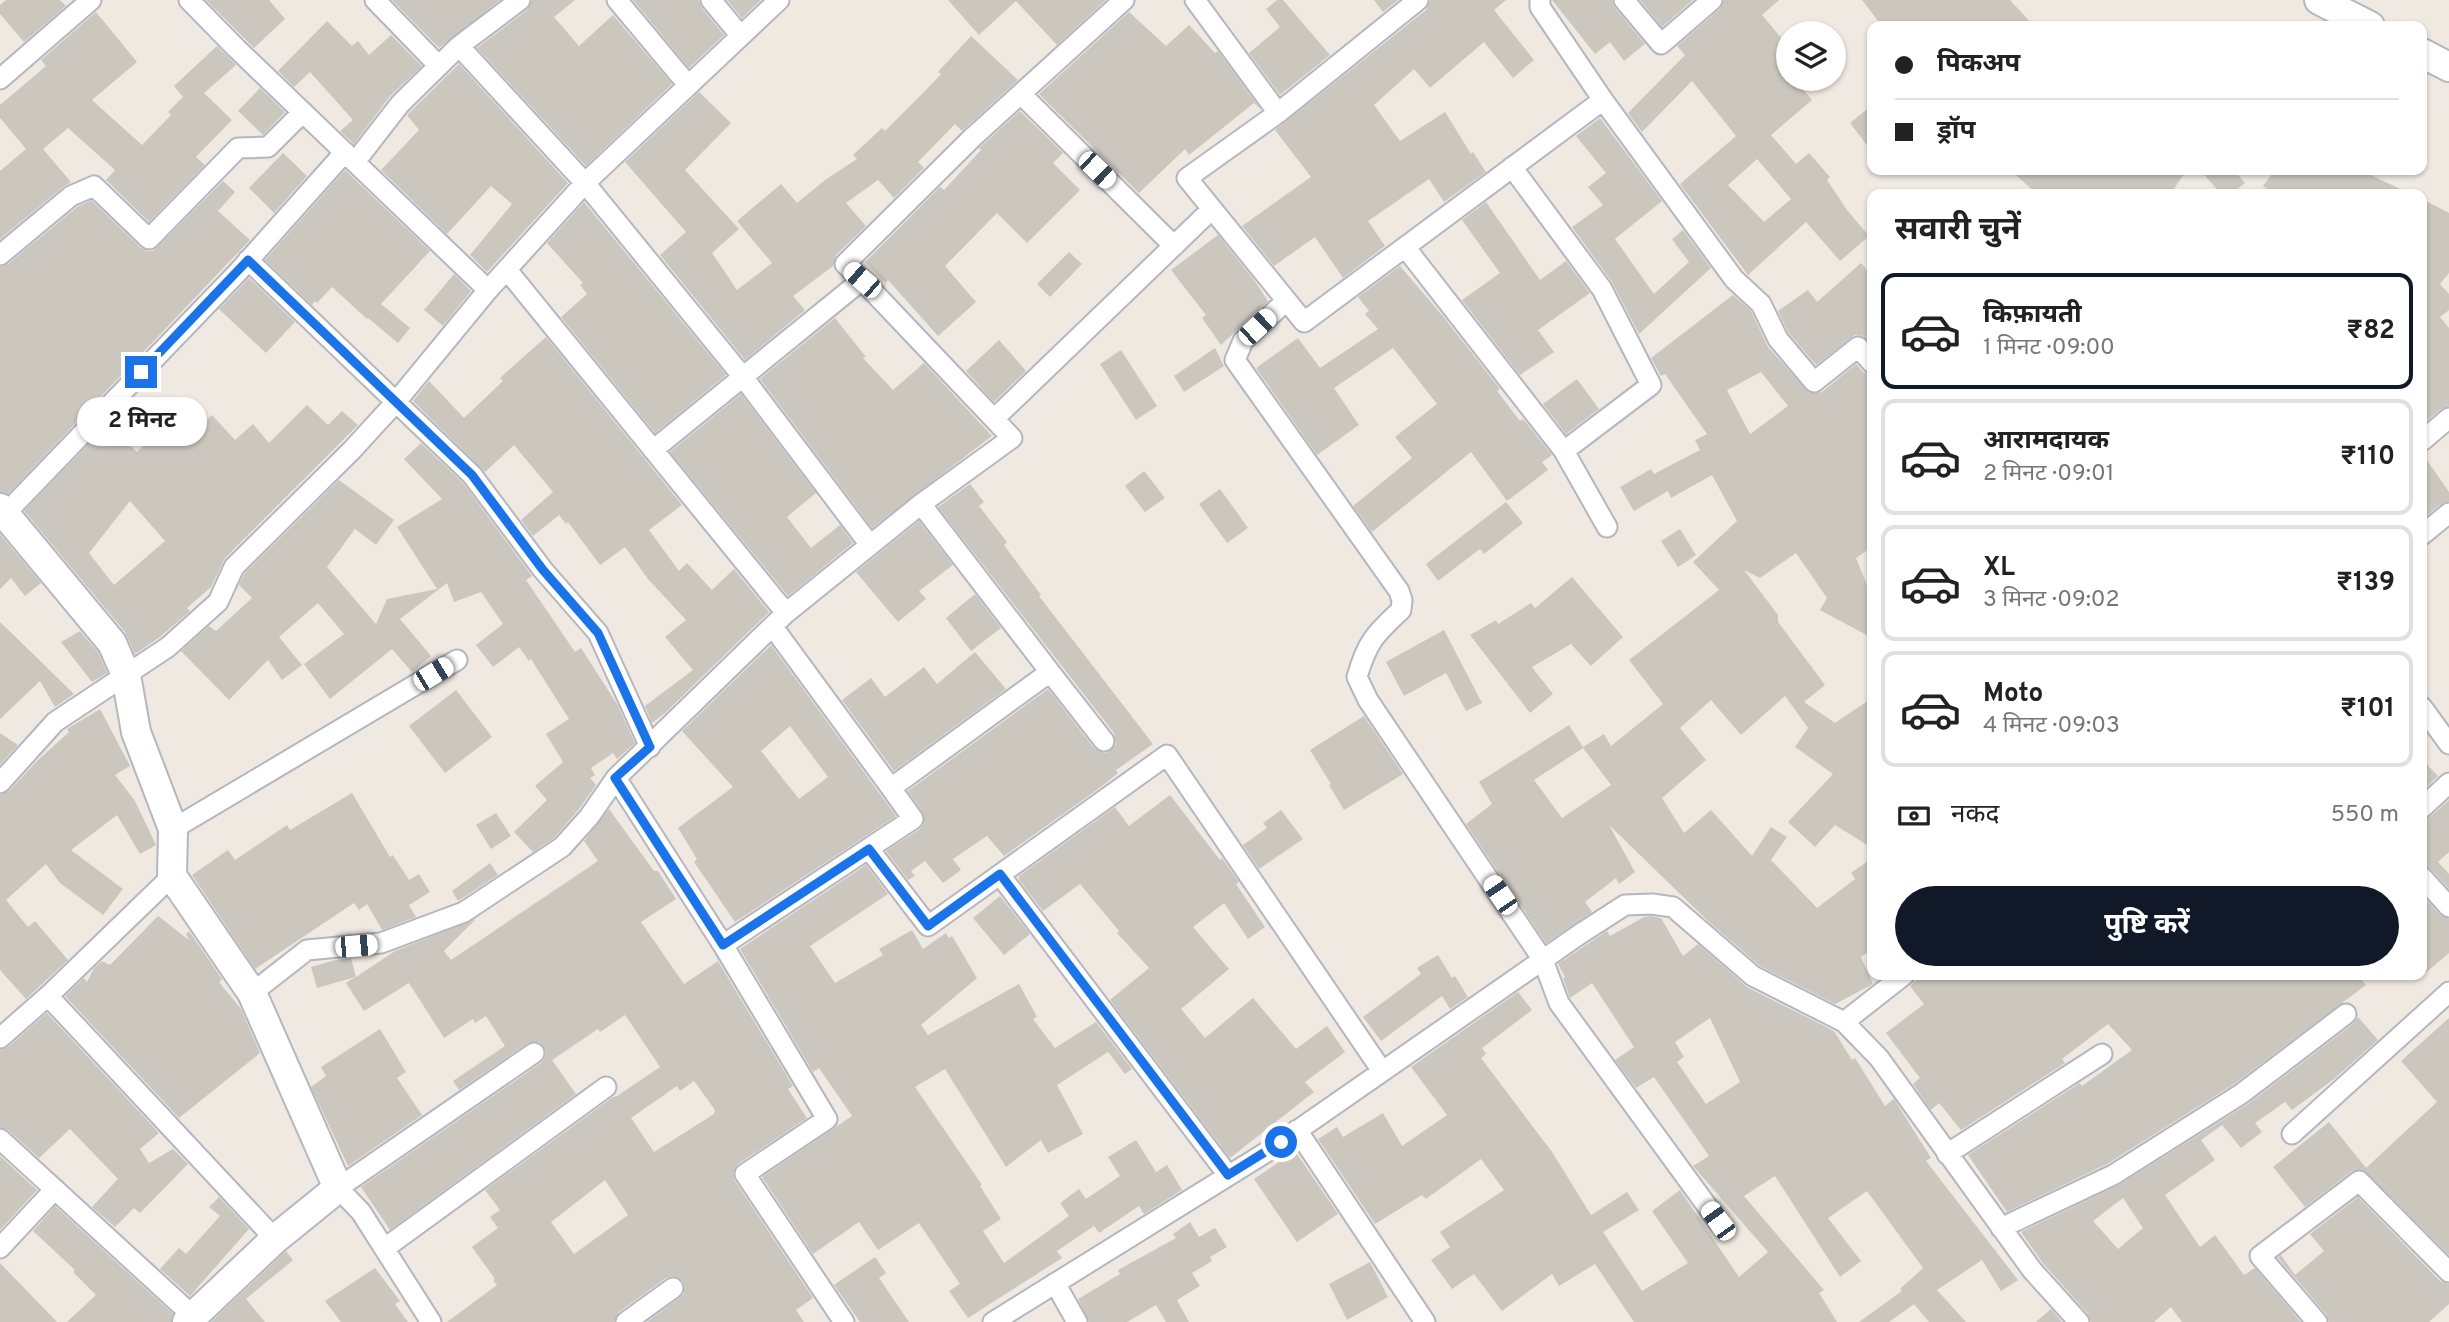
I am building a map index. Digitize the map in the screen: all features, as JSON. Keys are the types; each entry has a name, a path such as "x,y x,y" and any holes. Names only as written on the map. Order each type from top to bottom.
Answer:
{"street":[{"path":"0,79 91,0"},
{"path":"189,0 488,290"},
{"path":"375,0 439,66"},
{"path":"431,1322 361,1212 338,1188 252,993 172,876 173,829 136,732 125,675 112,643 3,511 458,46 520,0"},
{"path":"617,0 688,85"},
{"path":"711,0 740,34"},
{"path":"1,781 55,722 168,647 218,602 234,567 396,403 488,290 585,183 779,0"},
{"path":"252,993 307,950 381,943 464,912 562,847 589,817 615,778 780,620 921,504 1012,438 845,264 972,138 1124,0"},
{"path":"1195,0 1278,113"},
{"path":"1418,0 1278,113 1187,178 1304,321 1603,100"},
{"path":"1540,0 1540,7 1603,100 1734,279 1761,304 1777,339 1814,382 1858,347 1867,357"},
{"path":"1624,0 1661,44 1712,0"},
{"path":"2319,0 2360,21"},
{"path":"458,46 585,183 743,377 870,545"},
{"path":"2427,56 2449,67"},
{"path":"1020,94 1174,246"},
{"path":"0,255 71,196 94,186 149,239 237,148 268,147 303,112"},
{"path":"1512,167 1602,289 1651,385 1564,451"},
{"path":"994,419 1212,209"},
{"path":"1405,247 1564,451 1607,527"},
{"path":"248,260 472,475 543,570 598,633 650,747"},
{"path":"507,270 653,450 780,620 914,819 723,945"},
{"path":"653,450 862,280"},
{"path":"1286,301 1243,341 1235,360 1399,591 1401,610 1376,633 1364,651 1357,677 1368,701 1543,960 1559,1003 1718,1221"},
{"path":"2427,437 2449,418"},
{"path":"921,504 1104,741"},
{"path":"2427,531 2449,513"},
{"path":"173,829 457,660"},
{"path":"891,788 1050,671"},
{"path":"2427,714 2449,744"},
{"path":"869,849 928,926 1167,755 1382,1071"},
{"path":"615,778 723,945 827,1119 745,1174 844,1322"},
{"path":"2427,803 2449,783"},
{"path":"1000,874 1228,1175"},
{"path":"0,1038 48,996 172,876"},
{"path":"2427,883 2449,907"},
{"path":"993,1322 1297,1130 1625,905 1652,904 1673,907 1752,976 1844,1022 1879,1058 2032,1270 2079,1322"},
{"path":"1844,1022 1898,980"},
{"path":"2292,1134 2449,992"},
{"path":"48,996 275,1239"},
{"path":"2001,1227 2113,1175 2241,1094 2346,1014"},
{"path":"0,1139 190,1319 275,1239 338,1188 534,1053"},
{"path":"1947,1154 2102,1054"},
{"path":"385,1248 606,1087"},
{"path":"1297,1130 1425,1322"},
{"path":"2316,1322 2260,1256 2359,1181 2449,1272"},
{"path":"0,1248 55,1189"},
{"path":"1055,1283 1077,1322"},
{"path":"626,1322 673,1288"}],"building":[{"path":"6,0 60,0 66,6 24,42 0,14 0,5"},
{"path":"206,0 269,0 285,19 254,48"},
{"path":"392,0 500,0 439,48"},
{"path":"532,0 575,0 554,17 579,46 613,15 672,84 586,166 477,48 527,10"},
{"path":"633,0 699,0 702,8 724,35 689,68"},
{"path":"727,0 761,0 742,18"},
{"path":"948,0 1106,0 1057,45 1016,1 979,35"},
{"path":"1277,0 1283,0 1330,55 1280,95 1249,53 1280,27 1266,9"},
{"path":"1374,0 1398,0 1383,12"},
{"path":"1430,0 1506,0 1494,10 1534,60 1513,78 1484,42 1430,88 1414,69 1374,105 1400,141 1445,112 1471,154 1473,152 1486,172 1444,202 1429,179 1368,221 1385,246 1343,278 1315,237 1274,266 1242,226 1311,177 1275,130 1426,10"},
{"path":"1552,0 1612,0 1615,8 1645,44 1624,61 1610,42 1595,54"},
{"path":"1640,0 1693,0 1662,27"},
{"path":"1724,0 1779,0 1762,15 1776,32 1776,91 1804,91 1812,100 1771,135 1796,164 1809,153 1830,177 1827,180 1867,234 1867,238 1840,261 1806,222 1748,275 1680,184 1736,136 1692,81 1642,132 1628,113 1685,55 1677,46 1720,9","holes":["1757,159 1791,199 1764,222 1728,185"]},
{"path":"1862,0 2010,0 2029,21 1878,21"},
{"path":"96,12 137,62 92,100 142,145 171,115 168,112 183,97 174,86 217,46 236,65 204,93 232,120 196,157 205,165 149,222 106,180 115,170 68,128 43,149 71,182 0,239 0,171 26,149 0,118 0,105 46,66 41,60"},
{"path":"1129,12 1166,46 1189,25 1215,53 1218,51 1261,110 1254,103 1189,155 1185,149 1139,193 1039,94"},
{"path":"327,21 352,46 358,41 369,55 391,35 422,66 390,96 354,144 340,131 353,120 310,72 294,87 278,71"},
{"path":"971,36 1018,80 962,131 955,124 918,162 924,168 894,198 878,180 846,203 866,226 836,255 833,266 793,296 805,310 745,360 660,255 686,232 625,162 699,92 731,123 685,170 739,229 712,253 737,290 772,263 737,221 781,184 797,203 857,159 853,155 882,128 885,131 927,89 941,74 938,72"},
{"path":"459,64 568,183 487,272 470,255 512,204 491,186 447,234 381,170 419,130 407,115"},
{"path":"260,88 285,112 263,135 238,111"},
{"path":"1867,109 1867,145 1850,123"},
{"path":"1020,111 1063,153 1053,163 1080,190 1027,243 997,213 945,266 976,302 938,336 888,280 886,283 865,262 940,187 944,190 981,150 979,148"},
{"path":"1600,118 1662,201 1615,239 1654,294 1689,262 1672,239 1683,230 1711,268 1639,334 1612,282 1572,227 1603,205 1588,187 1606,173 1576,136"},
{"path":"283,153 307,176 274,213 249,188"},
{"path":"345,170 430,251 381,304 410,328 398,343 332,287 312,305 265,260"},
{"path":"2016,175 2183,175 2174,189 2031,189"},
{"path":"2204,175 2238,175 2245,183 2237,189 2217,189"},
{"path":"2271,175 2371,175 2400,189 2268,189 2263,186"},
{"path":"223,181 235,192 218,211 250,240 8,494 0,492 0,267 8,264 77,207 91,200 141,248 153,251"},
{"path":"584,202 726,375 655,433 561,317 587,294 580,285 583,283 547,243"},
{"path":"1486,202 1540,280 1566,261 1590,293 1538,330 1554,352 1520,375 1462,300 1500,273 1462,220"},
{"path":"2427,202 2449,213 2449,273 2440,284 2449,294 2449,310 2440,317 2449,328 2449,406 2427,421"},
{"path":"1218,235 1268,301 1221,345 1202,318 1206,315 1171,270"},
{"path":"1069,252 1082,264 1050,297 1037,284"},
{"path":"1861,263 1867,270 1867,340 1863,336 1855,335 1816,365 1788,332 1778,311 1808,290 1817,302"},
{"path":"1400,266 1500,389 1497,391 1520,421 1523,419 1552,455 1542,462 1548,470 1507,501 1471,452 1372,532 1353,506 1412,458 1395,437 1437,404 1393,348 1334,388 1359,425 1317,455 1256,368 1298,338 1320,368 1378,329 1365,314 1369,311 1358,297"},
{"path":"454,274 471,291 443,326 424,310"},
{"path":"249,278 295,322 266,353 219,309"},
{"path":"1733,295 1751,311 1768,347 1809,393 1822,392 1856,364 1867,373 1867,550 1856,558 1867,585 1867,635 1820,610 1827,598 1796,553 1760,578 1744,570 1778,615 1778,622 1825,685 1804,702 1835,723 1867,701 1867,845 1835,825 1815,847 1788,822 1833,774 1795,747 1808,728 1785,696 1741,735 1711,700 1680,728 1706,760 1662,798 1684,833 1711,810 1752,856 1771,827 1787,837 1771,860 1817,908 1855,879 1851,873 1867,862 1867,953 1861,957 1867,970 1867,980 1871,980 1873,984 1835,1004 1760,966 1708,921 1609,825 1635,872 1619,884 1616,878 1585,902 1592,912 1546,943 1466,824 1492,804 1479,782 1569,725 1583,747 1604,734 1611,746 1663,704 1629,660 1719,590 1693,562 1737,521 1712,475 1671,498 1668,491 1634,511 1620,487 1651,469 1654,474 1700,450 1695,440 1707,434 1665,374 1661,376 1651,358","holes":["1761,372 1788,406 1750,434 1727,390","1583,748 1611,785 1562,818 1534,780"]},
{"path":"835,318 866,357 863,358 893,390 924,363 992,436 872,528 760,379"},
{"path":"546,337 682,505 649,530 679,571 687,563 712,590 734,569 769,612 652,723 645,706 693,670 665,637 686,620 648,579 625,547 600,565 568,522 566,524 559,515 533,536 521,520 553,492 514,445 485,472 413,401 429,381 464,418 503,381 500,378"},
{"path":"999,340 1026,371 994,402 966,371"},
{"path":"1215,348 1224,366 1184,392 1174,376"},
{"path":"1121,350 1157,406 1136,420 1100,364"},
{"path":"1577,379 1599,409 1566,434 1543,404"},
{"path":"741,394 816,493 787,517 811,548 840,525 853,543 788,596 670,452"},
{"path":"307,405 328,425 342,411 358,425 225,558 211,587 187,608 190,611 135,654 125,632 24,511 108,424 137,452 164,425 181,443 212,415 235,440 253,424 269,443","holes":["130,501 165,541 114,585 89,553"]},
{"path":"421,443 463,483 532,576 526,580 575,652 581,648 617,704 635,743 617,759 613,753 591,768 595,775 590,778 596,785 554,838 533,852 514,832 547,800 535,786 563,762 546,734 569,719 531,659 529,661 519,647 493,667 476,645 503,624 481,592 454,602 447,583 400,619 431,656 412,672 392,649 330,699 304,664 344,634 318,603 279,637 302,665 282,680 268,660 229,700 181,651 209,626 216,631 252,598 239,585 244,574 339,480 394,520 376,545 355,529 327,567 376,624 387,599 437,589 397,527 442,499 404,459"},
{"path":"2427,460 2449,492 2449,501 2427,515"},
{"path":"1144,471 1165,498 1145,512 1125,486"},
{"path":"970,484 984,502 979,506 1007,542 1004,545 1041,595 1039,596 1153,744 1116,770 1118,773 1101,787 1004,856 987,836 953,859 961,870 943,883 925,861 911,871 915,876 908,880 886,851 924,824 923,813 908,791 1048,689 1095,749 1106,753 1116,745 1114,733 938,507"},
{"path":"1220,489 1248,528 1227,543 1199,504"},
{"path":"1506,502 1523,523 1484,554 1480,549 1438,581 1426,564"},
{"path":"919,521 953,565 919,591 926,599 898,622 856,572"},
{"path":"1680,529 1696,555 1678,567 1661,541"},
{"path":"0,534 41,583 25,596 11,578 0,589"},
{"path":"1572,577 1623,637 1591,666 1571,644 1532,667 1553,694 1530,713 1470,635 1496,620 1498,624 1531,603 1535,608"},
{"path":"975,594 1001,628 971,651 946,618"},
{"path":"0,622 74,694 55,707 40,681 0,719"},
{"path":"1444,630 1482,703 1466,711 1446,673 1404,696 1386,662"},
{"path":"80,631 98,652 107,673 92,682 61,642"},
{"path":"771,645 896,816 735,922 694,862 697,859 678,828 733,787 682,731","holes":["790,726 828,777 799,799 761,751"]},
{"path":"975,652 1006,689 894,771 842,700 871,678 885,697 924,667 937,684"},
{"path":"456,690 492,737 445,773 409,726"},
{"path":"100,709 130,766 115,775 135,801 156,845 140,854 117,815 71,850 123,889 103,915 60,883 46,864 6,900 28,927 35,921 68,960 26,999 0,970 0,795 9,791 69,732 67,729"},
{"path":"1364,716 1403,774 1344,810 1310,750"},
{"path":"0,733 18,745 0,765"},
{"path":"2427,764 2438,776 2427,786"},
{"path":"352,793 390,857 393,855 409,880 419,874 430,892 409,905 416,917 382,930 367,904 359,910 354,903 255,969 192,875 228,850 235,860 287,825 290,830"},
{"path":"1170,795 1220,860 1222,858 1265,927 1248,939 1224,903 1193,927 1229,969 1181,1009 1205,1038 1253,998 1296,1049 1327,1026 1345,1052 1305,1082 1314,1092 1230,1158 1110,1000 1149,968 1117,933 1119,931 1080,884 1043,911 1019,880 1019,876 1115,807 1129,826"},
{"path":"2449,800 2449,852 2438,862 2449,874 2449,889 2427,867 2427,818"},
{"path":"609,809 654,871 658,871 676,899 641,922 684,984 718,961 793,1086 788,1089 807,1118 738,1164 733,1174 735,1181 813,1298 796,1310 804,1322 647,1322 684,1294 683,1281 672,1276 619,1312 614,1322 447,1322 497,1285 472,1247 498,1228 490,1217 500,1210 485,1190 613,1097 660,1067 625,1015 600,1032 598,1029 552,1060 576,1094 390,1230 361,1187 541,1063 546,1051 539,1042 528,1043 459,1090 453,1081 505,1046 486,1016 475,1023 473,1019 444,1038 409,983 364,1011 346,983 355,977 317,988 311,967 351,958 356,977 395,951 476,919 444,951 451,960 598,861 584,841","holes":["694,1081 715,1110 714,1114 654,1152 631,1118 677,1086 680,1091","605,1180 628,1215 574,1254 551,1222"]},
{"path":"1281,810 1303,839 1259,869 1243,845 1267,828 1263,823"},
{"path":"496,813 511,836 491,849 476,825"},
{"path":"490,863 498,875 458,901 452,891"},
{"path":"866,865 888,894 810,946 835,983 883,955 879,949 912,930 923,949 946,933 949,938 952,936 977,978 921,1025 928,1035 1019,984 1037,1017 1033,1019 1055,1048 1096,1022 1132,1069 1125,1074 1108,1052 1057,1085 1083,1134 1048,1153 1041,1140 1006,1167 945,1069 915,1087 982,1185 980,1186 1001,1219 983,1231 1004,1263 1069,1216 1060,1203 1079,1189 1086,1199 1120,1176 1108,1157 1136,1140 1156,1172 1167,1165 1182,1190 1144,1214 1139,1206 1099,1233 1094,1226 1057,1251 1062,1258 968,1318 949,1291 960,1284 919,1223 878,1250 859,1222 813,1254 762,1177 852,1116 819,1068 813,1072 740,949"},
{"path":"1000,896 1030,934 1004,955 973,918"},
{"path":"2427,901 2440,915 2449,919 2449,953 2427,972"},
{"path":"158,916 189,940 186,934 189,931 222,979 219,982 241,1009 260,1053 179,1118 65,996 84,978 87,982 94,968 102,961 110,965"},
{"path":"1644,917 1661,918 1683,956 1698,944 1747,987 1834,1031 1852,1060 1855,1058 1885,1106 1894,1099 1931,1158 1926,1161 2018,1280 2001,1291 1982,1260 1937,1290 1966,1322 1929,1322 1914,1304 1889,1322 1859,1322 1902,1291 1900,1289 1923,1268 1867,1191 1828,1218 1861,1261 1840,1277 1775,1176 1744,1196 1824,1290 1819,1293 1837,1322 1634,1322 1595,1264 1559,1286 1552,1274 1502,1311 1474,1274 1452,1289 1431,1260 1450,1247 1440,1232 1504,1190 1481,1159 1426,1199 1422,1195 1375,1224 1318,1139 1337,1127 1343,1137 1383,1113 1402,1146 1447,1115 1411,1067 1518,992 1532,1010 1482,1048 1486,1054 1481,1058 1552,1152 1591,1215 1627,1192 1639,1210 1603,1232 1642,1291 1688,1263 1652,1211 1680,1190 1739,1277 1768,1252 1693,1166 1709,1156 1654,1077 1636,1088 1615,1060 1634,1047 1592,983 1570,998 1563,978 1565,977 1558,964 1607,931 1610,936","holes":["1710,1018 1740,1082 1706,1104 1677,1062 1684,1057 1675,1042"]},
{"path":"1438,955 1468,997 1450,1009 1442,996 1381,1041 1363,1017 1421,974 1417,968"},
{"path":"1916,980 2362,980 2366,985 2234,1084 2107,1164 2007,1212 1968,1155 2080,1083 2082,1086 2132,1050 2108,1024 2062,1059 2065,1063 1961,1130 1939,1103 1931,1110 1913,1084 1920,1078 1886,1033 1924,1004 1910,986"},
{"path":"47,1013 159,1133 140,1149 149,1163 173,1149 188,1164 140,1213 134,1208 115,1227 92,1207 118,1179 70,1129 39,1158 8,1130 0,1127 0,1050 8,1047"},
{"path":"2358,1017 2378,1040 2334,1079 2292,1110 2285,1102 2255,1123 2262,1132 2241,1148 2222,1125 2201,1140 2215,1160 2165,1195 2200,1247 2215,1235 2244,1275 2255,1268 2301,1322 2182,1322 2171,1307 2154,1322 2091,1322 2088,1314 2042,1262 2021,1232 2119,1185 2248,1104 2353,1024","holes":["2123,1198 2143,1228 2118,1249 2093,1221"]},
{"path":"2449,1018 2449,1255 2363,1170 2352,1171 2305,1207 2273,1167 2329,1122 2366,1168 2437,1102 2401,1061"},
{"path":"380,1029 406,1072 397,1078 422,1115 348,1166 311,1087 326,1076 321,1067"},
{"path":"1295,1151 1338,1214 1297,1242 1254,1179"},
{"path":"0,1156 37,1190 0,1230"},
{"path":"219,1197 249,1229 190,1296 160,1269 179,1248 186,1254 220,1216 209,1207"},
{"path":"2358,1197 2440,1281 2449,1284 2449,1304 2429,1322 2329,1322 2326,1314 2278,1258 2281,1255 2295,1275 2324,1251 2310,1234"},
{"path":"55,1206 173,1314 171,1322 67,1322 96,1295 73,1272 75,1270 33,1231"},
{"path":"1190,1222 1199,1237 1215,1228 1227,1247 1210,1257 1212,1261 1192,1273 1200,1286 1177,1300 1189,1322 1166,1322 1156,1305 1127,1322 1089,1322 1078,1299 1120,1274 1118,1270 1176,1238 1173,1234"},
{"path":"286,1251 293,1260 246,1299 265,1322 211,1322"},
{"path":"875,1257 886,1273 879,1278 909,1322 860,1322 834,1285"},
{"path":"1370,1262 1388,1297 1347,1320 1329,1284"},
{"path":"0,1263 57,1322 0,1322"},
{"path":"375,1268 400,1301 395,1304 408,1322 341,1322 325,1301"},
{"path":"2051,1309 2062,1322 2036,1322"}],"route":[{"path":"141,372 248,260 472,475 543,570 598,633 650,747 615,778 723,945 869,849 928,926 1000,874 1228,1175 1281,1142"}]}
